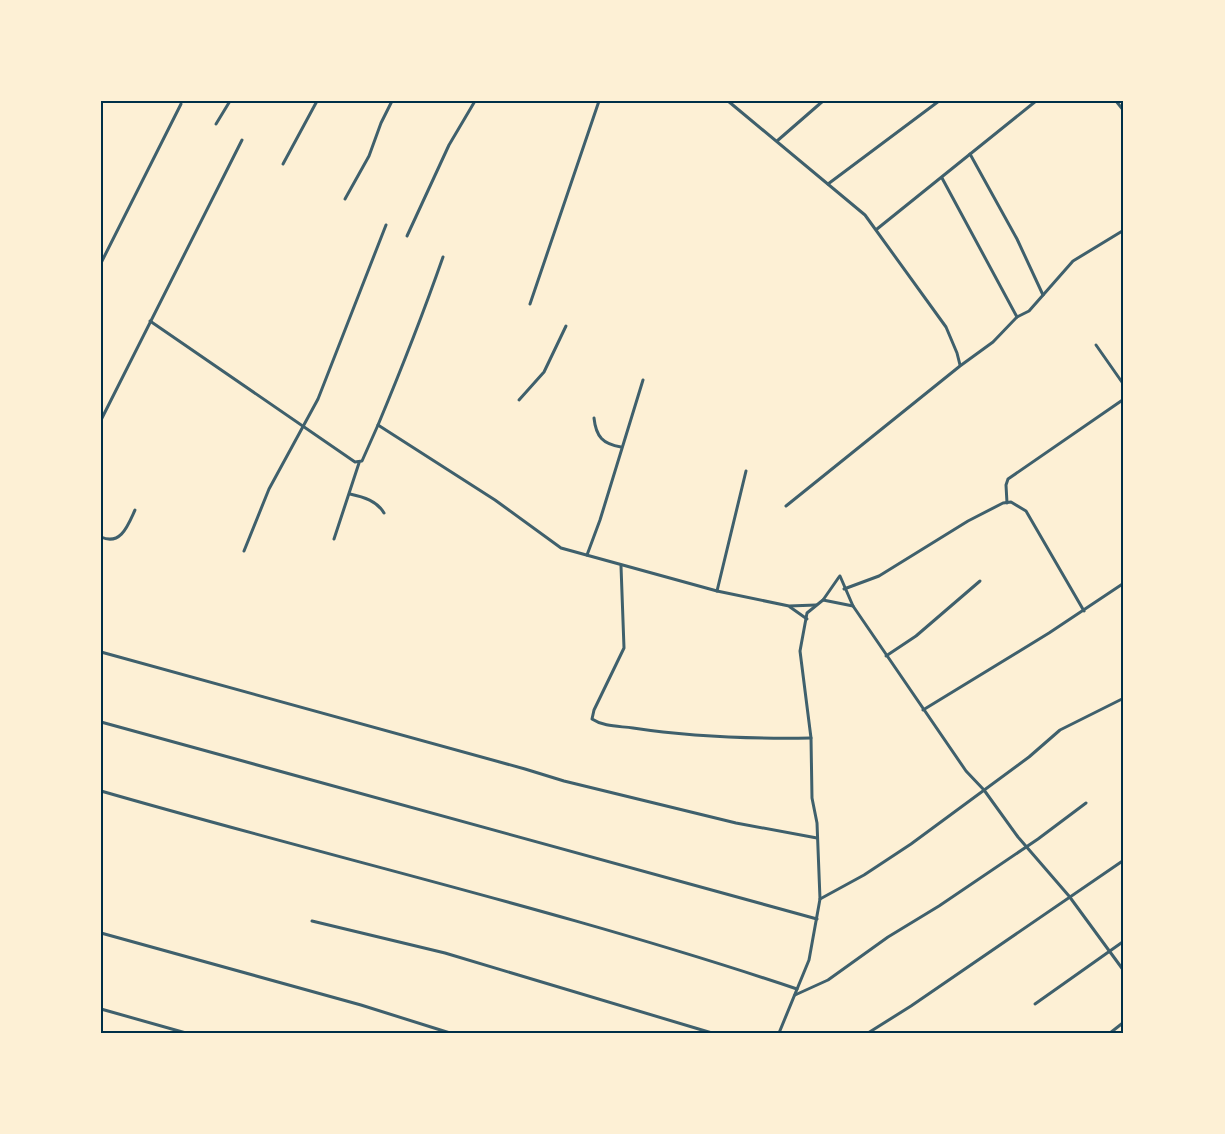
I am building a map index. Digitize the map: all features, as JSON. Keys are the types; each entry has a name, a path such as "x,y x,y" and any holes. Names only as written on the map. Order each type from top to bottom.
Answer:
{"street":[{"path":"216,124 230,101"},
{"path":"283,164 317,101"},
{"path":"345,199 369,156 381,123 392,101"},
{"path":"407,236 449,145 476,101"},
{"path":"530,304 599,101"},
{"path":"728,101 865,215 877,229 946,327 957,352 960,366"},
{"path":"777,141 824,101"},
{"path":"828,184 939,101"},
{"path":"877,229 1036,101"},
{"path":"1116,101 1124,111"},
{"path":"101,263 181,104"},
{"path":"101,420 242,140"},
{"path":"970,154 1018,239 1043,295"},
{"path":"942,178 1017,317"},
{"path":"244,551 269,489 318,399 386,225"},
{"path":"786,506 960,366 1007,331 1017,317 1029,311 1073,261 1124,230"},
{"path":"334,539 359,463 362,461 404,363 410,342 443,257"},
{"path":"150,322 271,403 303,428 346,457 359,463"},
{"path":"519,400 544,372 566,326"},
{"path":"1096,344 1124,384"},
{"path":"587,555 600,520 643,380"},
{"path":"1007,503 1006,485 1008,479 1124,399"},
{"path":"594,418 597,433 602,440 608,445 621,447"},
{"path":"378,425 495,500 561,548 717,591 789,606 816,605"},
{"path":"717,591 746,471"},
{"path":"350,494 380,506 384,514"},
{"path":"844,589 879,576 968,521 1007,503 1020,506 1026,512 1084,611"},
{"path":"101,537 108,540 116,539 123,534 135,510"},
{"path":"621,566 624,648 594,710 592,719 607,725 669,734 753,739 811,738"},
{"path":"779,1033 812,948 820,899 817,838 812,798 811,738 800,651 802,634 808,619 807,613 823,600 840,576 853,606 966,771 984,790 1018,837 1028,845 1069,896 1108,952 1124,971"},
{"path":"886,656 916,636 980,580"},
{"path":"923,710 1084,611 1124,583"},
{"path":"823,600 853,606"},
{"path":"789,606 808,619"},
{"path":"101,652 525,768 564,781 736,823 817,838"},
{"path":"820,899 864,875 984,790 1060,730 1124,698"},
{"path":"101,722 817,919"},
{"path":"101,791 353,860 457,886 797,989"},
{"path":"794,996 828,980 888,937 939,906 1028,845 1086,803"},
{"path":"868,1033 911,1006 1124,860"},
{"path":"312,921 444,952 712,1033"},
{"path":"101,933 351,1002 450,1033"},
{"path":"1035,1004 1124,941"},
{"path":"101,1009 186,1033"},
{"path":"1110,1033 1124,1022"}]}
